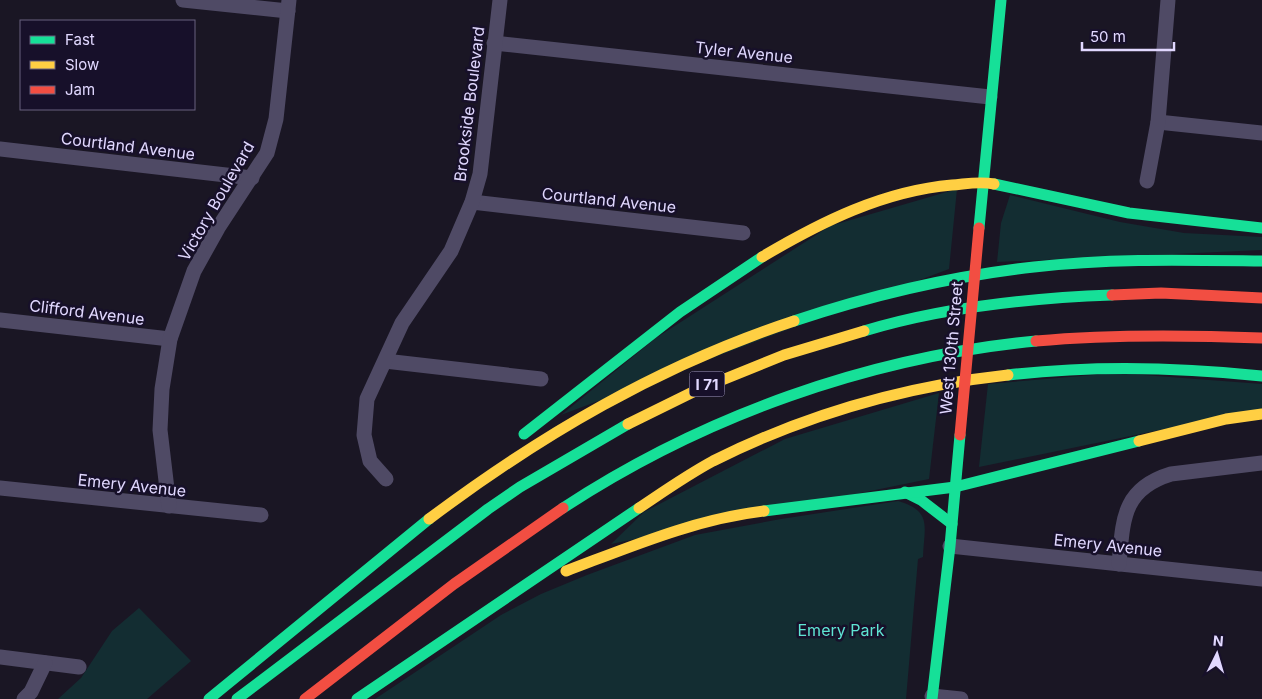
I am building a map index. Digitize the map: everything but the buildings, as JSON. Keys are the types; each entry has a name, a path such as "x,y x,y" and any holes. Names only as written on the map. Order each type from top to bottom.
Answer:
{"main road":[{"name":"West 130th Street","path":"932,697 950,546 990,97 1001,0"},
{"path":"209,699 444,508 511,447 681,311 767,253 838,216 876,200 909,190 945,184 983,182 1129,213 1262,228"},
{"path":"444,508 546,437 663,373 767,330 841,306 920,285 1030,267 1132,261 1262,260"},
{"name":"I 71","path":"237,699 462,528 519,488 646,413 707,384 790,352 876,327 942,312 999,302 1064,295 1119,293 1262,298"},
{"name":"I 71","path":"305,699 499,552 608,479 695,434 785,396 844,376 895,363 999,344 1055,337 1125,334 1262,338"},
{"path":"357,699 598,535 711,463 756,442 837,412 935,387 992,376 1100,365 1183,366 1262,376"},
{"path":"506,599 599,557 699,523 772,508 955,486 1216,422 1262,414"},
{"path":"905,492 921,500 952,524"}],"street":[{"path":"183,0 289,6"},
{"name":"Brookside Boulevard","path":"386,479 370,461 364,435 367,399 402,323 451,251 472,202 480,174 500,0"},
{"path":"1147,181 1158,122 1168,0"},
{"name":"Victory Boulevard","path":"169,506 160,430 162,389 170,339 194,271 218,228 267,153 276,119 289,6"},
{"name":"Tyler Avenue","path":"494,43 990,97"},
{"path":"1158,122 1262,133"},
{"name":"Courtland Avenue","path":"0,149 252,178"},
{"name":"Courtland Avenue","path":"472,202 743,233"},
{"name":"Clifford Avenue","path":"0,320 170,339"},
{"path":"384,361 541,379"},
{"path":"1120,564 1124,517 1131,502 1141,489 1157,478 1171,474 1262,462"},
{"name":"Emery Avenue","path":"0,488 261,515"},
{"name":"Emery Avenue","path":"950,546 1262,579"},
{"path":"0,657 79,667"},
{"path":"24,699 31,692 45,663"},
{"path":"932,697 961,699"}],"green space":[{"path":"957,189 949,269 561,415 656,338 830,226"},
{"path":"1010,195 1120,222 1184,233 1262,237 1262,250 997,262 1001,223"},
{"path":"1117,373 1262,384 1262,409 979,467 988,384"},
{"path":"939,393 929,479 611,544 644,512 785,439"},
{"name":"Emery Park","path":"898,501 909,505 922,515 925,529 923,557 918,559 906,699 375,699 501,615 541,594 587,575 695,535 781,519"},
{"path":"139,608 191,661 147,699 58,699 81,678 112,631"}],"traffic: fast":[{"path":"979,228 1001,0"},
{"path":"994,184 1129,213 1262,228"},
{"path":"524,434 680,312 762,257"},
{"path":"794,321 883,295 943,281 1004,271 1062,264 1120,261 1262,261"},
{"path":"864,331 925,316 987,305 1018,301 1112,295"},
{"path":"563,508 617,475 672,445 730,419 789,396 911,361 973,349 1036,341"},
{"path":"1008,375 1135,368 1262,376"},
{"path":"237,699 488,509 520,487 628,424"},
{"path":"932,699 950,546 960,435"},
{"path":"764,511 955,487 1139,441"},
{"path":"905,492 921,500 952,524"},
{"path":"357,699 639,508"},
{"path":"209,699 429,519"}],"traffic: slow":[{"path":"762,257 830,220 877,201 926,188 973,183 994,184"},
{"path":"429,519 514,459 603,405 696,359 794,321"},
{"path":"628,424 695,391 784,355 864,331"},
{"path":"639,508 713,461 820,416 895,395 970,380 1008,375"},
{"path":"1139,441 1226,419 1262,414"},
{"path":"566,571 688,527 713,520 764,511"}],"traffic: jam":[{"path":"960,435 979,228"},
{"path":"1112,295 1161,293 1262,298"},
{"path":"1036,341 1149,336 1262,338"},
{"path":"305,699 454,584 563,508"}]}
